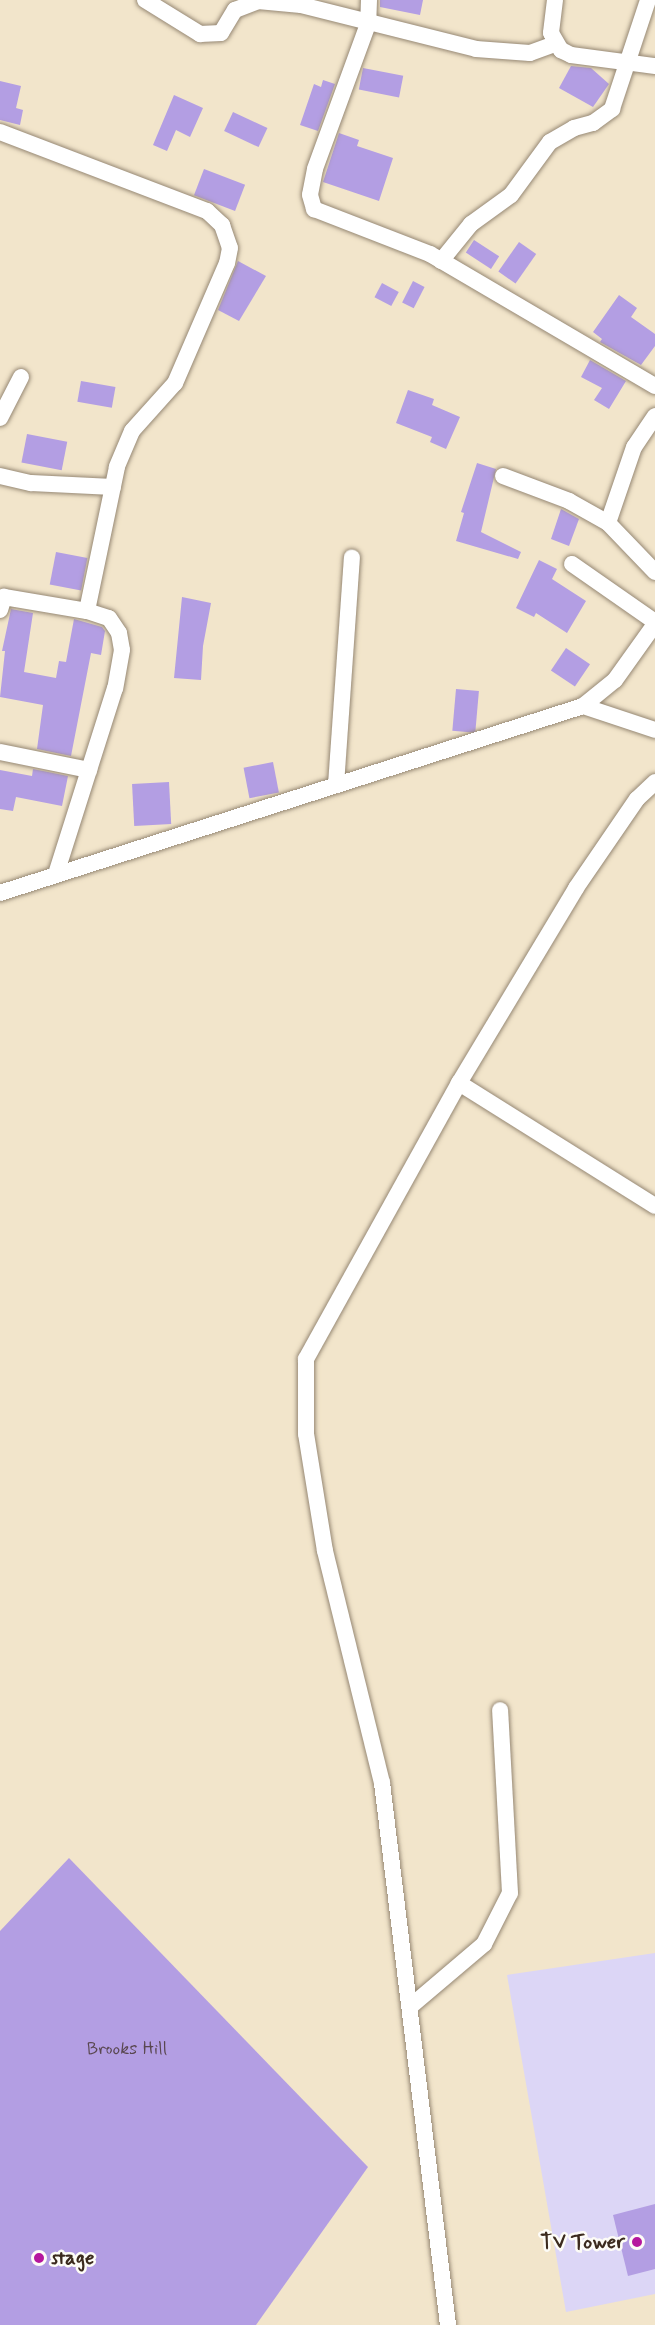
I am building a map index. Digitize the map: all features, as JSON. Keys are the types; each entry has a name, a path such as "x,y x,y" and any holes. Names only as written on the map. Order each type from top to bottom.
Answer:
{"street":[{"path":"145,0 200,34 221,33 235,5 258,1 301,5 368,24 510,53 530,53 555,44"},
{"path":"369,0 368,24 315,169 310,202 322,215 441,261 655,386"},
{"path":"555,0 550,20 555,44 571,55 655,66"},
{"path":"441,261 471,224 511,195 550,142 593,123 612,109 624,63 648,0"},
{"path":"0,132 207,211 228,236 227,263 175,383 132,431 113,487 87,611"},
{"path":"0,418 21,377"},
{"path":"608,523 634,447 655,416"},
{"path":"0,476 61,486 113,487"},
{"path":"503,476 569,501 608,523 655,572"},
{"path":"336,785 352,558"},
{"path":"0,892 583,706 615,680 655,623 572,564"},
{"path":"1,599 87,611 109,618 119,633 122,650 115,688 56,874"},
{"path":"583,706 655,730"},
{"path":"0,752 89,770"},
{"path":"448,2325 411,2006 382,1783 325,1551 303,1392 306,1359 326,1317 355,1273 459,1083 576,888 637,799 655,782"},
{"path":"459,1083 655,1206"},
{"path":"411,2006 484,1944 510,1893 500,1710"}],"shaded area":[{"path":"655,1953 655,2294 566,2312 507,1975"}],"building":[{"path":"380,0 423,0 420,15 380,7"},
{"path":"571,66 591,68 609,84 593,107 559,88"},
{"path":"363,68 403,76 399,97 359,90"},
{"path":"323,80 335,84 318,131 300,125 314,84 321,87"},
{"path":"0,81 21,86 16,108 23,110 20,125 0,120"},
{"path":"174,95 203,108 190,137 176,130 167,151 153,145"},
{"path":"233,112 267,128 259,147 224,131"},
{"path":"339,133 359,140 357,146 393,158 379,201 323,182"},
{"path":"204,169 245,185 235,211 194,195"},
{"path":"474,240 499,256 491,269 466,253"},
{"path":"519,242 536,254 516,284 498,271"},
{"path":"238,261 266,276 239,321 218,310"},
{"path":"413,281 425,287 414,308 402,302"},
{"path":"382,283 399,292 391,306 374,297"},
{"path":"619,295 637,308 631,317 655,334 655,346 641,365 600,342 602,339 593,332"},
{"path":"590,360 626,381 609,409 594,400 602,388 581,377"},
{"path":"81,381 115,387 112,408 77,402"},
{"path":"408,390 434,399 432,405 460,417 446,449 430,442 432,437 396,423"},
{"path":"27,434 67,442 62,470 21,462"},
{"path":"477,463 496,469 481,532 521,552 518,559 456,541 464,513 461,512"},
{"path":"561,509 579,519 569,546 551,539"},
{"path":"56,552 87,558 81,590 50,584"},
{"path":"539,560 557,569 552,579 586,601 567,633 536,613 534,617 516,608"},
{"path":"182,597 211,603 203,646 201,680 174,678"},
{"path":"11,609 33,613 24,672 56,678 59,661 66,662 74,619 102,627 105,631 101,655 91,653 71,756 37,749 43,705 0,697 5,651 2,651"},
{"path":"566,648 590,664 575,687 551,670"},
{"path":"456,689 479,691 475,733 452,731"},
{"path":"273,762 279,792 249,798 244,768"},
{"path":"33,769 68,776 62,806 16,797 13,811 0,809 0,770 32,776"},
{"path":"169,782 171,824 134,826 132,784"},
{"path":"69,1858 368,2167 256,2325 0,2325 0,1931"},
{"name":"TV Tower","path":"655,2204 655,2269 628,2276 613,2215"}],"place":[{"name":"TV Tower","path":"637,2242"},
{"name":"stage","path":"39,2258"}]}
